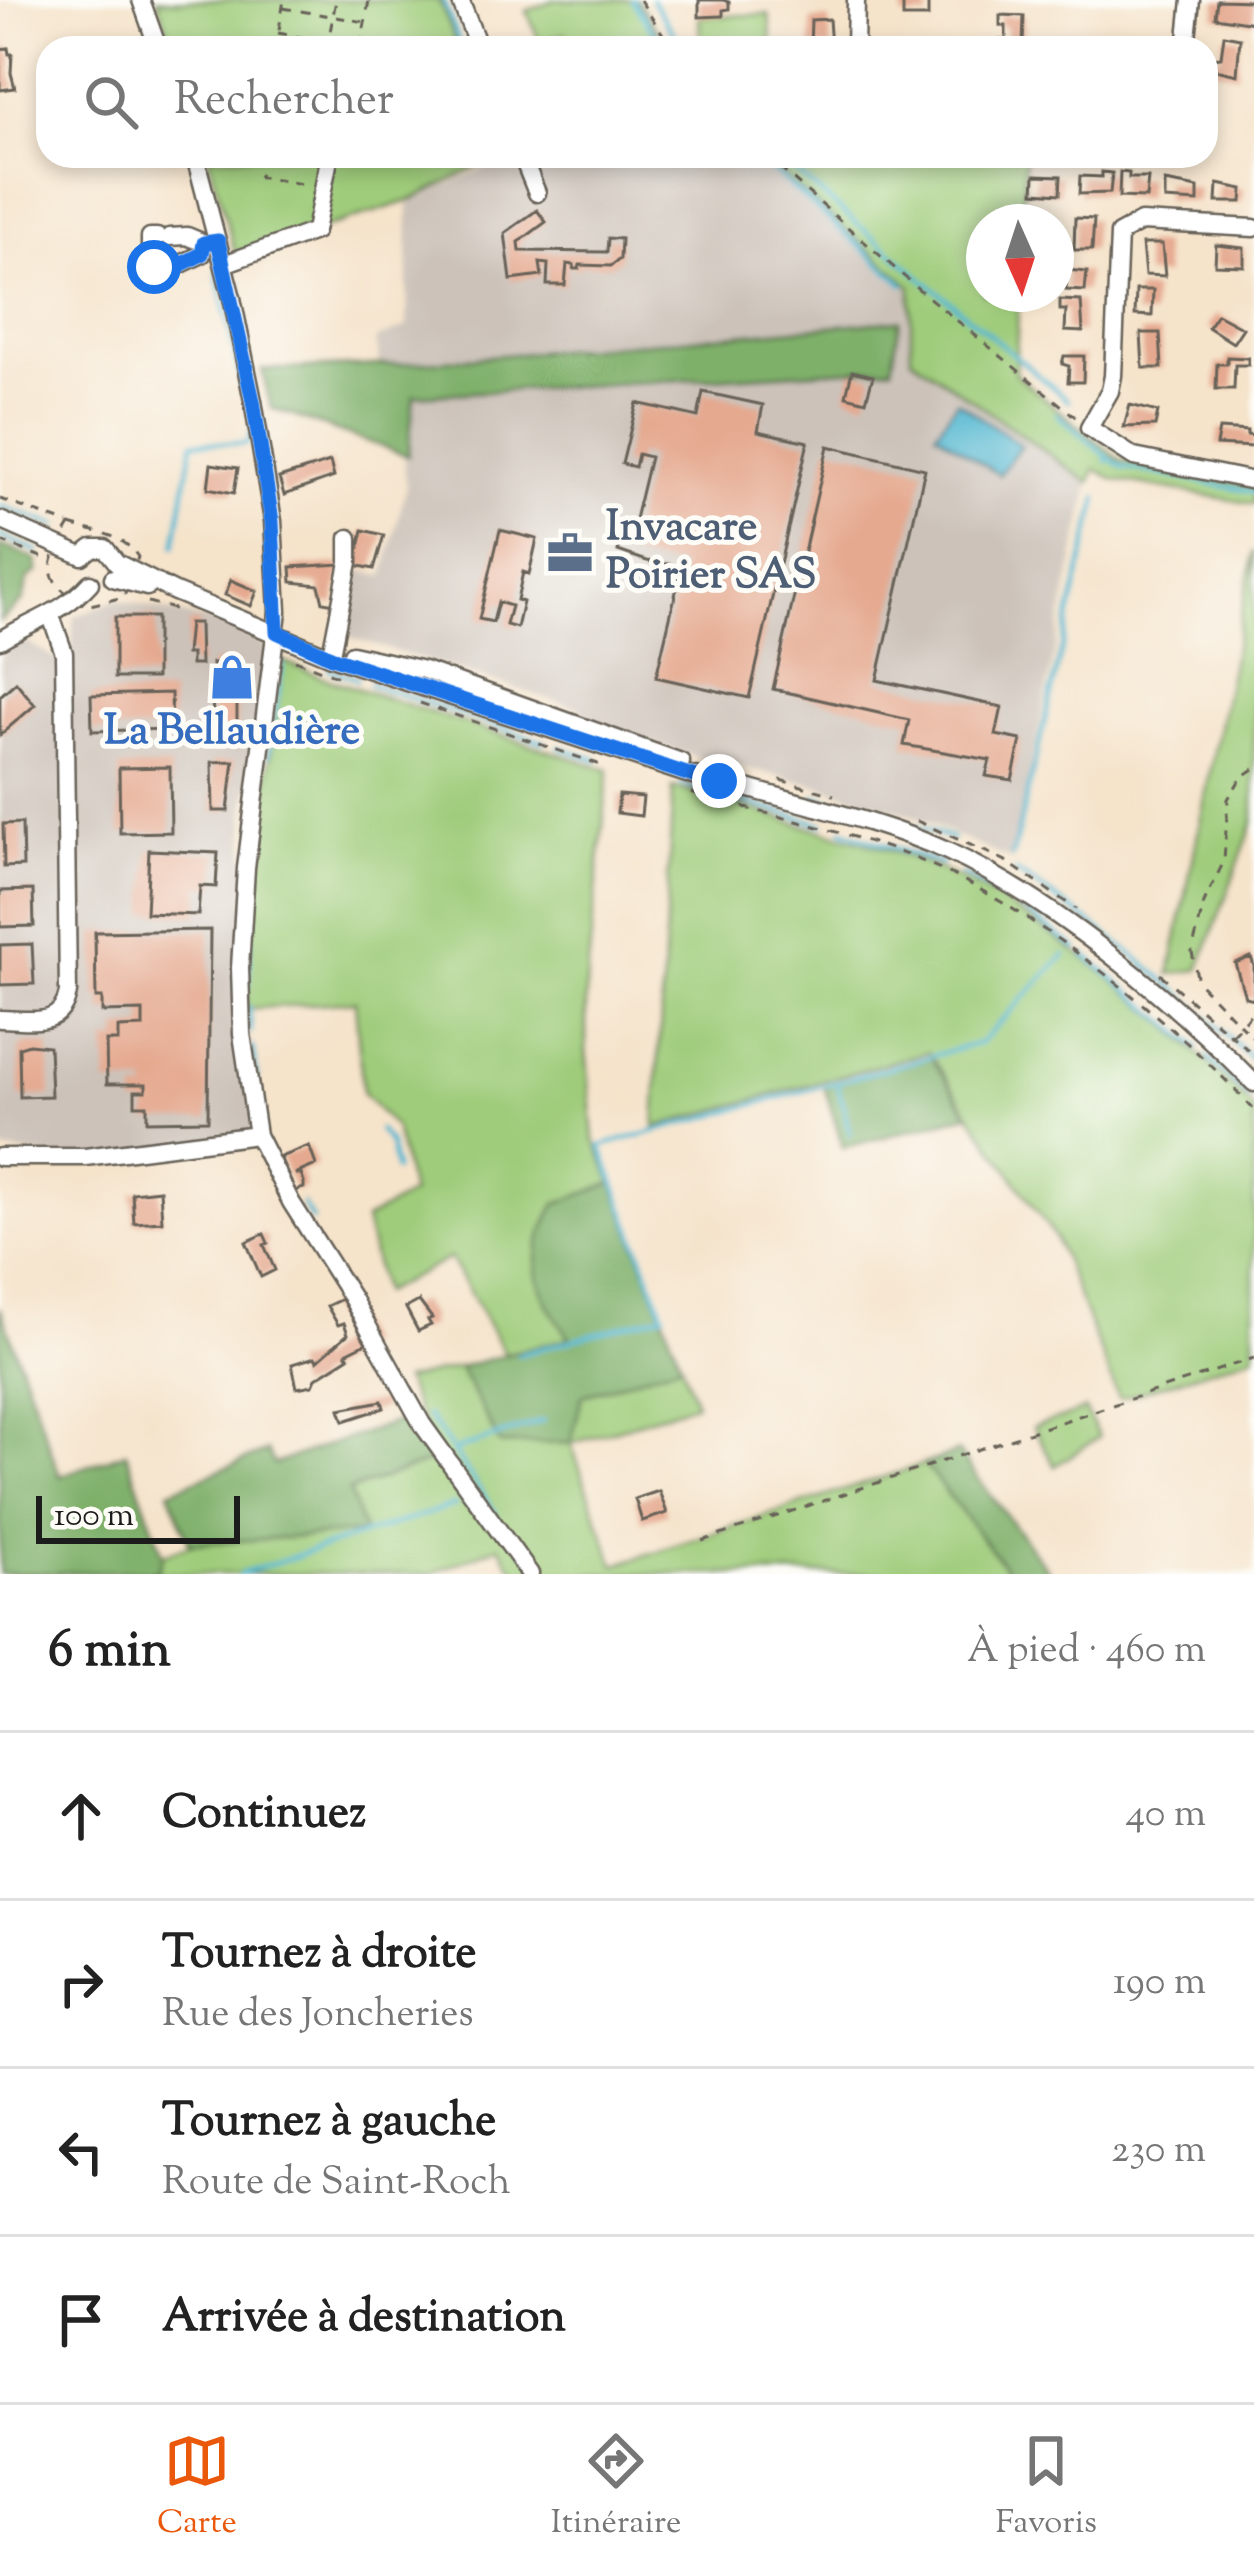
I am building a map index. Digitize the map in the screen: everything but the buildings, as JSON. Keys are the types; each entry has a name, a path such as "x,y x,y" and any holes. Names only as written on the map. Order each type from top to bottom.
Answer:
{"street":[{"path":"141,0 154,36"},
{"path":"460,0 474,36"},
{"path":"855,36 856,0"},
{"path":"1187,36 1190,0"},
{"path":"197,168 211,242 224,264 272,521 277,630 246,868 240,968 242,1034 257,1135 291,1202 352,1298 422,1424 530,1574"},
{"path":"224,264 315,231 327,168"},
{"path":"527,168 537,193"},
{"path":"1254,228 1141,222 1119,234 1113,376 1110,392 1089,428 1134,458 1254,481"},
{"path":"187,236 211,242 202,254 176,267 154,267 150,261 150,237 187,236"},
{"path":"0,520 82,556"},
{"path":"332,649 349,562 349,538"},
{"path":"119,576 105,548 92,548 82,556 81,574 90,583 102,585 119,576 175,592 277,630 331,657 550,730 911,837 1025,894 1177,1010 1254,1083"},
{"path":"0,640 51,616 90,583"},
{"path":"0,1019 56,1018 65,1010 68,993 64,653 51,616"},
{"path":"312,646 424,670 641,746 719,781"},
{"path":"0,1157 86,1157 257,1135"}],"path":[{"path":"278,36 284,0"},
{"path":"330,36 336,0"},
{"path":"363,36 369,0"},
{"path":"640,0 664,36"},
{"path":"283,8 365,22"},
{"path":"278,33 290,36"},
{"path":"261,168 260,177 324,188"},
{"path":"780,168 1089,428"},
{"path":"0,499 70,525"},
{"path":"0,541 50,561"},
{"path":"54,553 50,561 54,582 62,592"},
{"path":"82,604 124,596 119,576"},
{"path":"405,698 598,764 610,757"},
{"path":"1254,769 1241,778 1228,799 1225,861 1204,903 1192,952 1198,982 1254,1039"},
{"path":"680,789 864,842 950,873 1020,913 1111,980 1254,1110"},
{"path":"1232,1035 1254,1010"},
{"path":"702,1541 1254,1358"}],"shaded area":[{"path":"485,168 775,168 911,286 911,357 1090,483 1011,860 903,812 816,785 682,753 584,718 580,708 340,634 354,569 384,576 406,488 399,384 383,386 376,339 407,327 409,201"},
{"path":"116,600 219,623 265,645 269,654 245,808 246,1009 262,1137 79,1160 0,1150 0,655 23,640 54,658 71,659 74,617"}],"green space":[{"path":"157,0 439,0 453,36 170,36"},
{"path":"553,0 637,0 661,36 537,36 527,11"},
{"path":"769,14 771,36 700,36 699,17"},
{"path":"211,168 475,168 409,201 236,256"},
{"path":"775,168 1024,168 1023,204 966,204 966,312 1018,312 1015,374 1120,460 1254,486 1254,504 1115,480 1095,469 1090,483 911,357 911,286"},
{"path":"900,320 892,367 414,396 408,456 271,408 262,370 401,364"},
{"path":"0,545 36,559 38,572 28,579 23,601 0,621"},
{"path":"1254,551 1254,820 1199,970 1170,974"},
{"path":"283,661 609,770 586,985 586,1049 594,1138 613,1183 556,1204 571,1338 505,1354 450,1258 382,1293 365,1220 411,1194 395,1128 363,1093 355,1001 246,1009 251,907"},
{"path":"673,788 876,846 952,875 1072,949 1152,1012 1224,1078 1254,1110 1254,1355 1119,1399 1055,1238 928,1052 655,1127"},
{"path":"930,1056 969,1114 843,1148 824,1086"},
{"path":"613,1183 681,1363 582,1396 571,1443 500,1444 459,1367 570,1338 541,1289 540,1242 556,1204"},
{"path":"0,1307 60,1476 126,1452 163,1555 157,1571 0,1574"},
{"path":"681,1363 696,1403 571,1444 615,1565 924,1464 1010,1574 517,1574 499,1546 430,1574 150,1574 157,1571 163,1555 190,1544 363,1532 348,1492 437,1458 404,1380 459,1367 500,1444 570,1443 582,1396"},
{"path":"1085,1410 1099,1437 1055,1466 1033,1427"},
{"path":"409,1417 437,1459 349,1491 364,1533 190,1544 169,1491 267,1451 274,1464"},
{"path":"958,1452 1051,1574 1010,1574 924,1464"}],"water":[{"path":"957,401 1021,445 999,475 936,432"}],"waterway":[{"path":"443,0 457,36"},
{"path":"632,0 656,36"},
{"path":"652,0 675,36"},
{"path":"769,168 904,284"},
{"path":"790,168 1068,400"},
{"path":"217,273 243,391"},
{"path":"1057,414 1107,461"},
{"path":"175,546 193,442 247,444 251,431"},
{"path":"1109,458 1123,467 1254,492"},
{"path":"1012,857 1098,498"},
{"path":"0,506 57,526"},
{"path":"0,536 38,551"},
{"path":"268,756 283,665"},
{"path":"329,669 357,679"},
{"path":"370,684 544,742"},
{"path":"559,747 598,760"},
{"path":"681,784 823,824"},
{"path":"816,796 952,839"},
{"path":"842,830 942,864"},
{"path":"1016,872 1140,961 1254,1062"},
{"path":"962,874 1018,905 1077,949"},
{"path":"249,984 250,935"},
{"path":"518,1355 664,1314 601,1146 980,1043 1065,955"},
{"path":"1085,955 1198,1047"},
{"path":"249,1007 251,1031"},
{"path":"253,1048 257,1078"},
{"path":"1208,1057 1250,1097"},
{"path":"837,1082 850,1134"},
{"path":"379,1130 390,1144 395,1170"},
{"path":"0,1165 48,1165"},
{"path":"303,1204 312,1220"},
{"path":"427,1415 496,1513"},
{"path":"453,1451 543,1421"},
{"path":"240,1574 455,1505"}],"place":[{"name":"Invacare Poirier SAS","path":"570,553"},
{"name":"La Bellaudière","path":"232,677"}],"route":[{"path":"154,267 176,267 202,254 204,243 218,241 253,401 272,521 277,632 331,657 719,781"}]}
